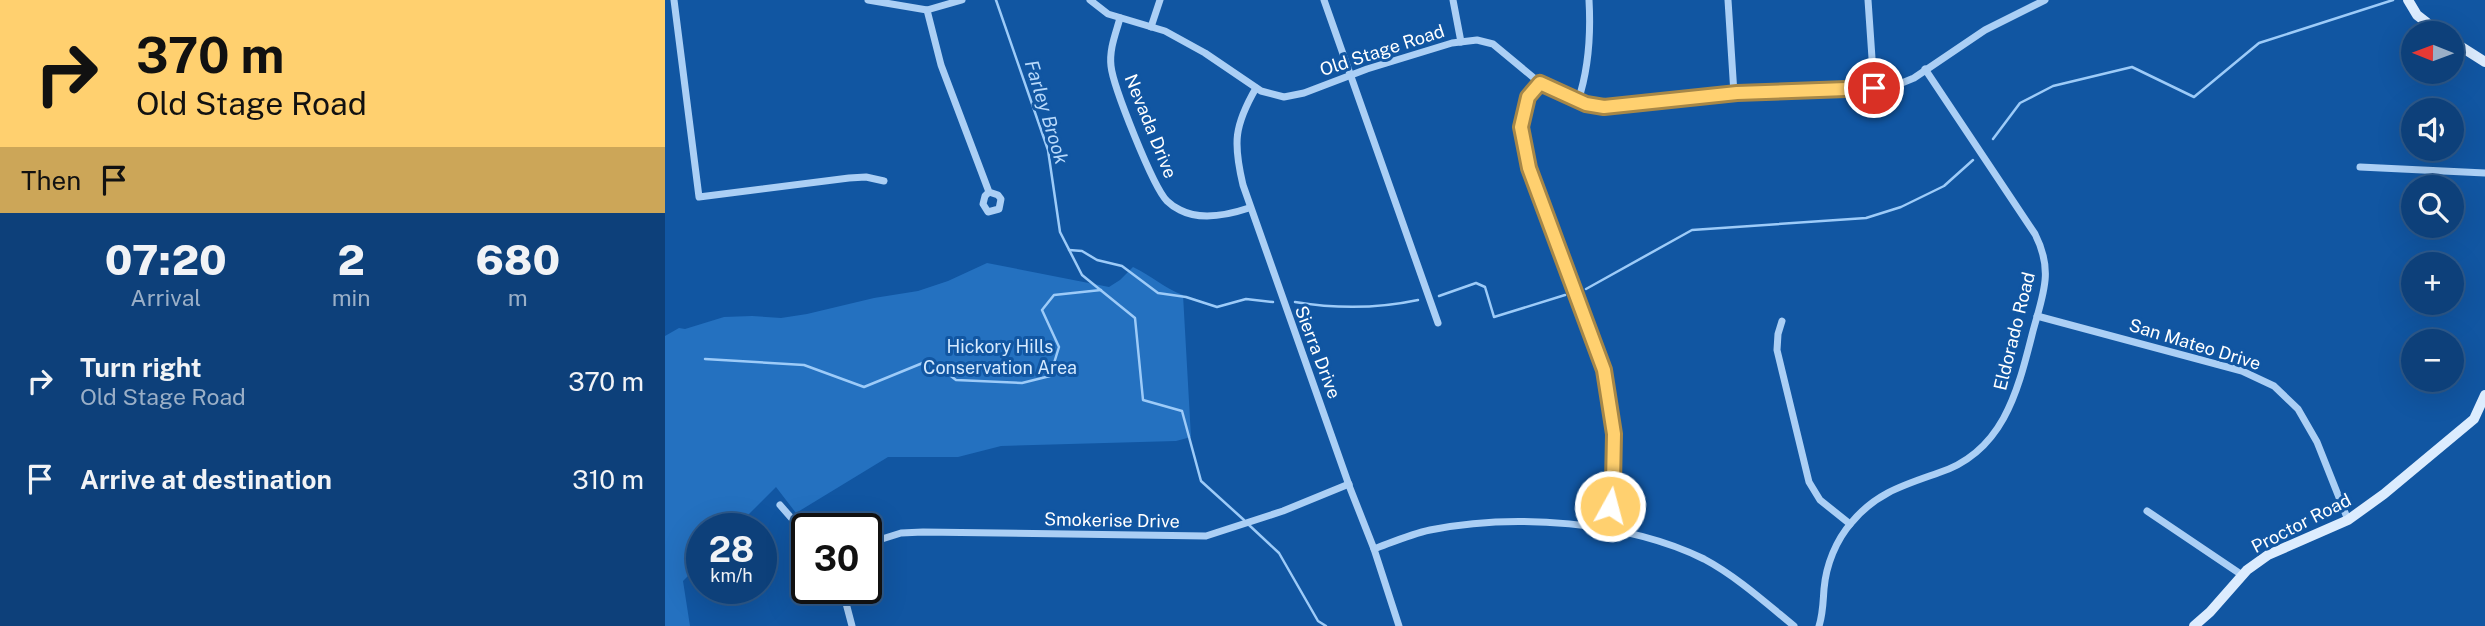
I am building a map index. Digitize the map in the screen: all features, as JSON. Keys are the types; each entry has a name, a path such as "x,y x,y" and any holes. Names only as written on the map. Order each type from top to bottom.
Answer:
{"main road":[{"path":"2408,0 2417,15 2425,21"},
{"path":"2464,49 2485,62"},
{"name":"Proctor Road","path":"2194,626 2242,575 2268,555 2348,520 2450,441 2474,419 2482,408 2485,395"}],"street":[{"path":"674,0 699,197 849,178 866,177 884,181"},
{"path":"868,0 927,10 962,0"},
{"name":"Old Stage Road","path":"1090,0 1108,14 1165,31 1205,53 1256,88 1284,97 1304,93 1406,56 1477,40 1493,44 1540,83 1578,101 1604,107 1734,94 1892,87 1913,78 2031,3 2045,0"},
{"path":"1151,27 1160,0"},
{"path":"1324,0 1438,324"},
{"path":"1453,0 1461,42"},
{"path":"1578,101 1587,62 1589,0"},
{"path":"1728,0 1734,94"},
{"path":"1868,0 1874,88"},
{"path":"927,10 941,65 989,192"},
{"name":"Nevada Drive","path":"1120,18 1111,50 1111,68 1137,142 1157,186 1167,201 1182,211 1203,215 1225,215 1249,208"},
{"name":"Eldorado Road","path":"1819,626 1828,568 1837,544 1850,524 1882,495 1951,468 1971,456 1991,437 2013,404 2046,278 2042,249 2030,227 1925,69"},
{"path":"1540,83 1528,97 1521,127 1529,168 1604,370 1613,427 1614,458 1606,529"},
{"name":"Sierra Drive","path":"1256,88 1245,106 1236,138 1235,154 1249,208 1374,549 1399,626"},
{"path":"2360,167 2485,173"},
{"name":"San Mateo Drive","path":"2037,316 2242,371 2274,386 2298,409 2316,442 2348,520"},
{"path":"1782,321 1777,350 1805,472 1820,500 1850,524"},
{"name":"Smokerise Drive","path":"882,539 901,533 923,532 1206,536 1283,511 1349,484"},
{"path":"781,505 791,517"},
{"path":"2147,511 2242,575"},
{"path":"1374,549 1427,530 1465,523 1527,521 1623,532 1671,546 1705,560 1747,588 1794,626"},
{"path":"846,604 852,626"}],"green space":[{"name":"Hickory Hills Conservation Area","path":"987,263 1109,287 1133,267 1183,295 1191,437 1176,441 1001,446 958,457 888,457 796,513 776,487 750,513 686,513 686,578 683,581 690,626 665,626 665,336 679,328 685,329 724,317 781,318 807,314 918,291"}],"waterway":[{"name":"Farley Brook","path":"996,0 1048,150 1060,232 1082,275 1135,318 1143,400 1182,411 1201,481 1244,520"},
{"path":"1993,139 2020,103 2053,86 2132,67 2194,97 2259,43 2393,0"},
{"path":"1586,289 1692,230 1866,218 1901,207 1944,186 1973,160"},
{"path":"1069,250 1082,251 1097,260 1122,266 1158,293 1186,297 1217,307 1246,299 1273,302"},
{"path":"1439,296 1476,283 1485,287 1494,317 1565,295"},
{"path":"705,359 804,365 864,387 930,360 956,380 1022,383 1050,376 1059,347 1042,310 1054,295 1101,290"},
{"path":"1295,302 1357,307 1418,300"},
{"name":"Farley Brook","path":"1249,525 1279,553 1318,621 1326,626"}],"route":[{"path":"1610,506 1614,434 1604,370 1529,168 1521,127 1528,97 1540,83 1567,97 1604,107 1737,93 1874,88"}]}
